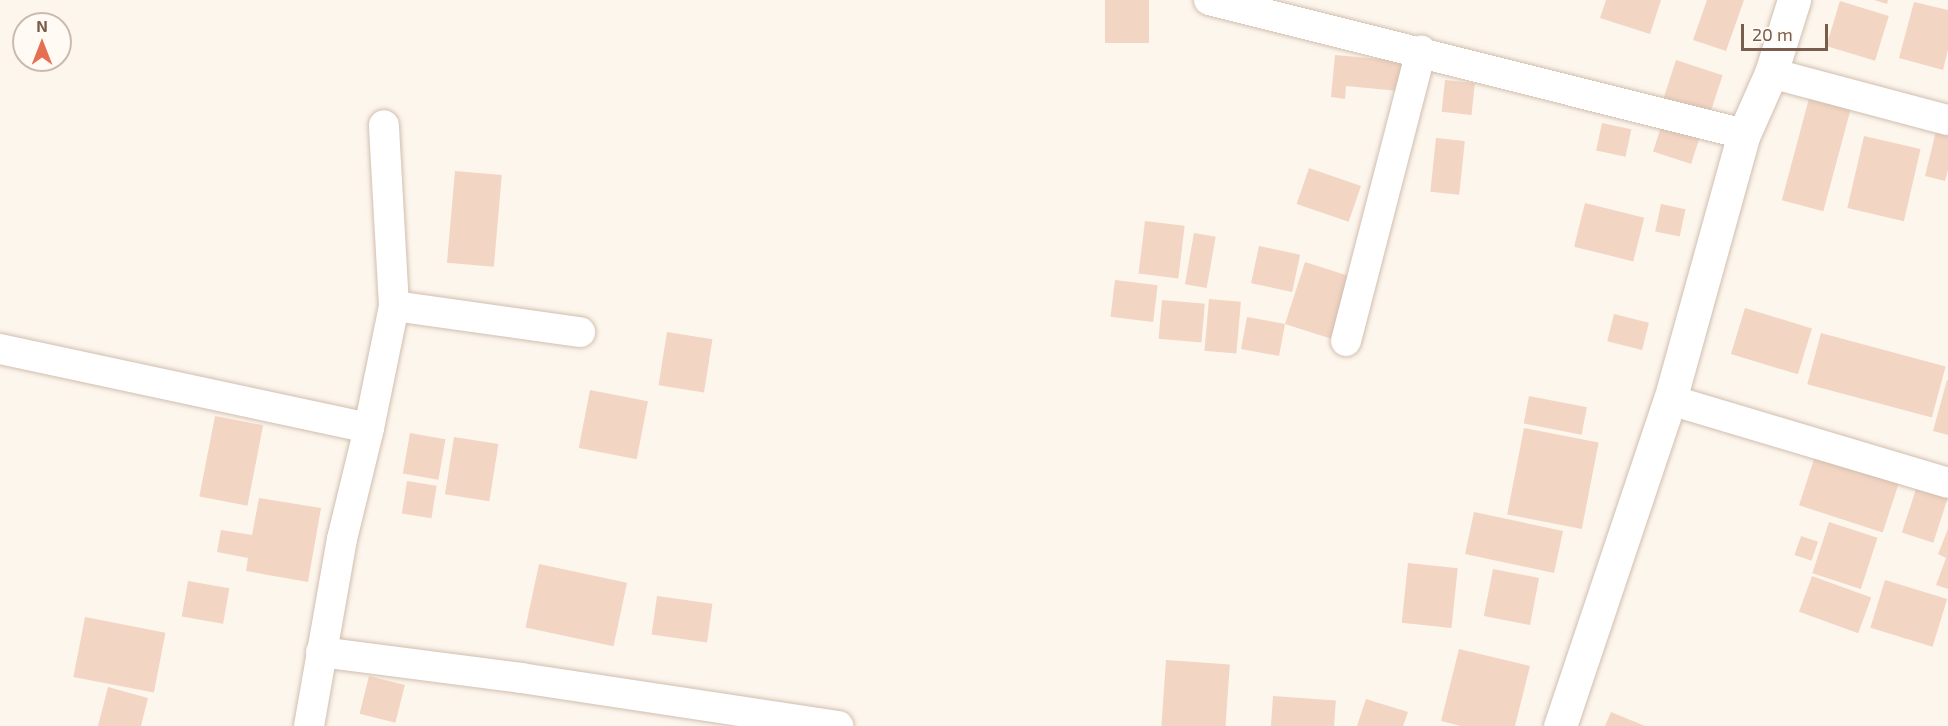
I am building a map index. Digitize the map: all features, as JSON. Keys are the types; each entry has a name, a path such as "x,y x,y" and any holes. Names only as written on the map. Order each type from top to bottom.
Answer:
{"street":[{"path":"1209,0 1421,51 1744,134"},
{"path":"1560,726 1670,400 1744,134 1771,73 1794,0"},
{"path":"1346,341 1421,51"},
{"path":"1771,73 1948,120"},
{"path":"309,726 342,539 369,428 394,306 384,125"},
{"path":"394,306 580,332"},
{"path":"0,349 369,428"},
{"path":"1670,400 1948,483"},
{"path":"321,652 521,678 838,726"}],"building":[{"path":"1105,0 1149,0 1149,43 1105,43"},
{"path":"1606,0 1661,0 1650,34 1600,18"},
{"path":"1707,0 1744,0 1726,51 1693,40"},
{"path":"1874,0 1888,0 1887,4"},
{"path":"1840,1 1889,16 1875,61 1826,46"},
{"path":"1914,2 1948,10 1948,50 1943,70 1899,58"},
{"path":"1335,55 1402,61 1399,91 1346,86 1345,99 1331,97"},
{"path":"1676,60 1723,75 1710,115 1663,100"},
{"path":"1445,80 1475,83 1471,115 1442,112"},
{"path":"1811,91 1853,102 1823,211 1782,200"},
{"path":"1602,123 1631,129 1626,157 1596,150"},
{"path":"1662,124 1700,136 1691,164 1653,152"},
{"path":"1937,127 1948,130 1948,170 1945,181 1925,176"},
{"path":"1864,136 1921,149 1904,221 1847,208"},
{"path":"1436,138 1465,141 1459,195 1430,192"},
{"path":"1309,168 1361,186 1349,222 1297,204"},
{"path":"455,171 502,175 494,267 447,263"},
{"path":"1585,203 1644,218 1633,261 1574,247"},
{"path":"1661,204 1685,209 1680,237 1655,231"},
{"path":"1145,221 1185,226 1178,278 1139,274"},
{"path":"1194,233 1216,237 1207,288 1185,284"},
{"path":"1259,246 1300,255 1292,292 1251,283"},
{"path":"1305,262 1352,277 1332,339 1285,324"},
{"path":"1115,280 1158,285 1153,322 1110,317"},
{"path":"1209,299 1241,302 1236,354 1204,351"},
{"path":"1162,300 1205,304 1201,343 1159,339"},
{"path":"1745,308 1812,328 1798,374 1731,354"},
{"path":"1614,314 1649,323 1642,350 1607,341"},
{"path":"1247,317 1285,324 1279,356 1241,349"},
{"path":"667,332 712,339 704,393 659,385"},
{"path":"1821,333 1946,366 1932,418 1807,384"},
{"path":"1948,380 1948,435 1933,431"},
{"path":"590,390 648,401 637,459 579,448"},
{"path":"1529,396 1587,407 1582,435 1524,423"},
{"path":"215,416 263,425 247,506 199,496"},
{"path":"1524,428 1599,443 1582,529 1507,514"},
{"path":"410,433 445,439 438,480 403,473"},
{"path":"454,437 498,444 489,501 445,494"},
{"path":"1816,453 1900,480 1883,533 1799,505"},
{"path":"407,481 437,486 431,518 402,514"},
{"path":"1917,486 1948,496 1933,543 1902,533"},
{"path":"259,498 321,508 308,582 246,571 248,558 217,552 221,530 252,535"},
{"path":"1474,512 1563,531 1554,573 1465,554"},
{"path":"1829,522 1878,538 1861,589 1812,573"},
{"path":"1948,529 1948,589 1936,585 1946,558 1938,554"},
{"path":"1801,536 1818,542 1812,561 1794,555"},
{"path":"1408,563 1458,568 1451,628 1402,623"},
{"path":"539,564 627,583 614,646 525,628"},
{"path":"1493,569 1539,578 1530,625 1484,616"},
{"path":"1812,576 1871,598 1858,633 1799,612"},
{"path":"1885,580 1947,599 1933,647 1870,628"},
{"path":"188,581 229,588 223,624 182,616"},
{"path":"657,596 712,604 707,642 652,635"},
{"path":"85,617 165,633 154,693 73,677"},
{"path":"1459,649 1530,666 1515,726 1461,726 1441,721"},
{"path":"1166,660 1230,664 1226,726 1161,726"},
{"path":"369,676 405,685 395,723 360,714"},
{"path":"108,687 148,698 141,726 98,726"},
{"path":"1273,696 1336,700 1334,726 1271,726"},
{"path":"1366,699 1408,712 1403,726 1357,726"},
{"path":"1611,712 1645,726 1605,726"}]}
